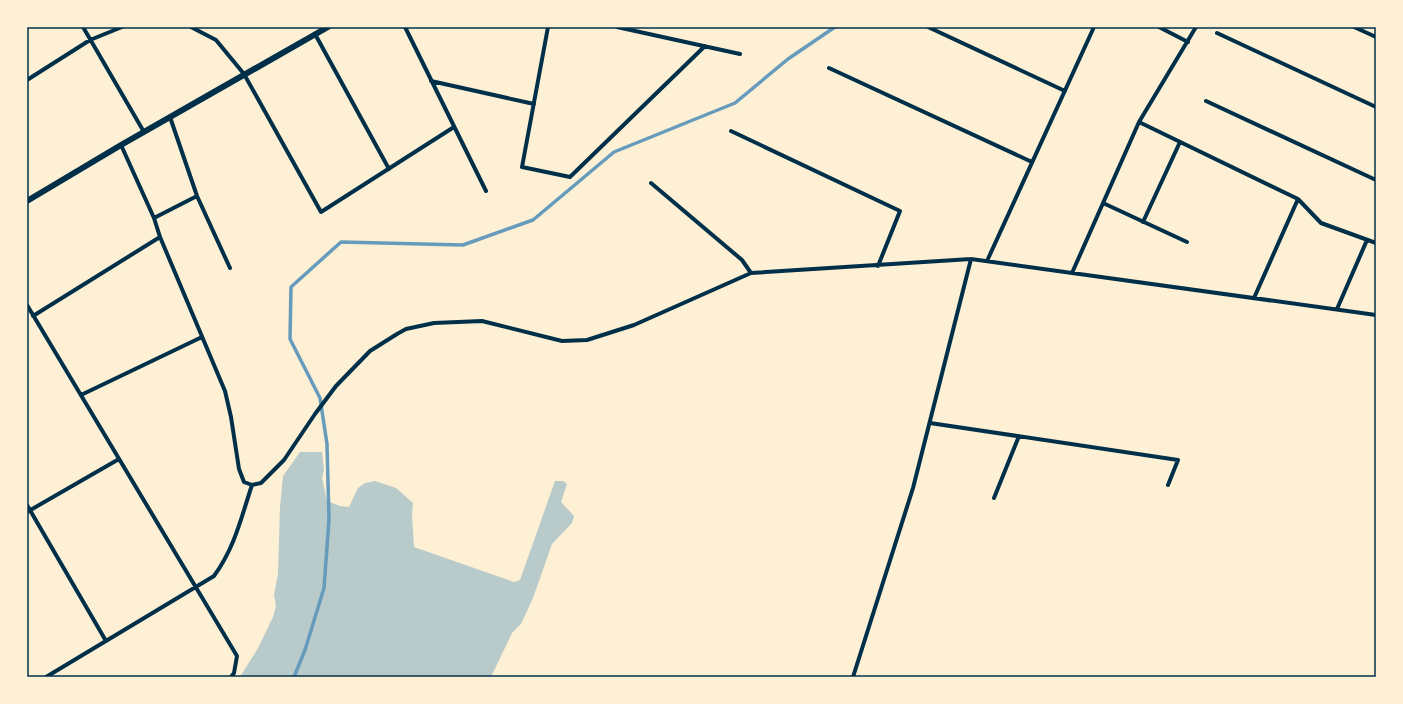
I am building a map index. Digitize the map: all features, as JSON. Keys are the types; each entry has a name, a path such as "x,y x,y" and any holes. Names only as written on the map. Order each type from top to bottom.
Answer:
{"street":[{"path":"83,27 144,132"},
{"path":"27,80 90,40 122,27"},
{"path":"191,27 216,40 244,74 321,212 454,127"},
{"path":"27,202 121,145 328,27"},
{"path":"405,27 486,191"},
{"path":"548,27 522,167 570,177 705,46"},
{"path":"617,27 740,54"},
{"path":"928,27 1065,91"},
{"path":"987,261 1094,27"},
{"path":"1159,27 1188,42"},
{"path":"1072,273 1139,122 1196,27"},
{"path":"1354,27 1376,37"},
{"path":"1217,33 1376,107"},
{"path":"315,34 388,169"},
{"path":"828,68 1032,162"},
{"path":"432,81 534,104"},
{"path":"1206,101 1376,180"},
{"path":"170,117 197,196 230,268"},
{"path":"1139,122 1298,199 1321,223 1376,244"},
{"path":"731,131 900,211 878,266"},
{"path":"1143,222 1180,142"},
{"path":"121,145 154,218 160,237 225,391 231,417 239,469 244,482 252,485 261,483 284,460 336,386 370,351 406,329 434,323 482,321 562,341 587,340 634,325 751,273 878,266 971,258 1376,315"},
{"path":"651,183 742,260 751,273"},
{"path":"154,218 197,196"},
{"path":"1254,298 1298,199"},
{"path":"1103,203 1187,242"},
{"path":"34,316 160,237"},
{"path":"1337,309 1367,240"},
{"path":"855,677 913,488 971,258"},
{"path":"27,305 237,656 234,673 231,677"},
{"path":"81,395 202,338"},
{"path":"930,423 1178,460 1168,485"},
{"path":"994,498 1019,436"},
{"path":"29,511 119,458"},
{"path":"46,677 214,576 224,563 232,547 252,485"},
{"path":"27,505 29,511 106,641"}],"shaded area":[{"path":"300,452 322,452 324,470 322,478 327,501 340,506 349,507 358,488 365,483 375,481 396,488 413,503 412,514 414,547 514,582 520,580 555,481 563,481 567,484 561,502 574,516 572,523 552,544 533,598 521,624 512,633 491,677 240,677 258,648 273,617 276,606 274,595 278,574 280,507 283,476"}],"waterway":[{"path":"294,677 305,650 324,588 329,519 327,444 320,398 290,339 291,287 341,242 463,245 533,220 614,152 735,103 788,59 835,27"}]}
